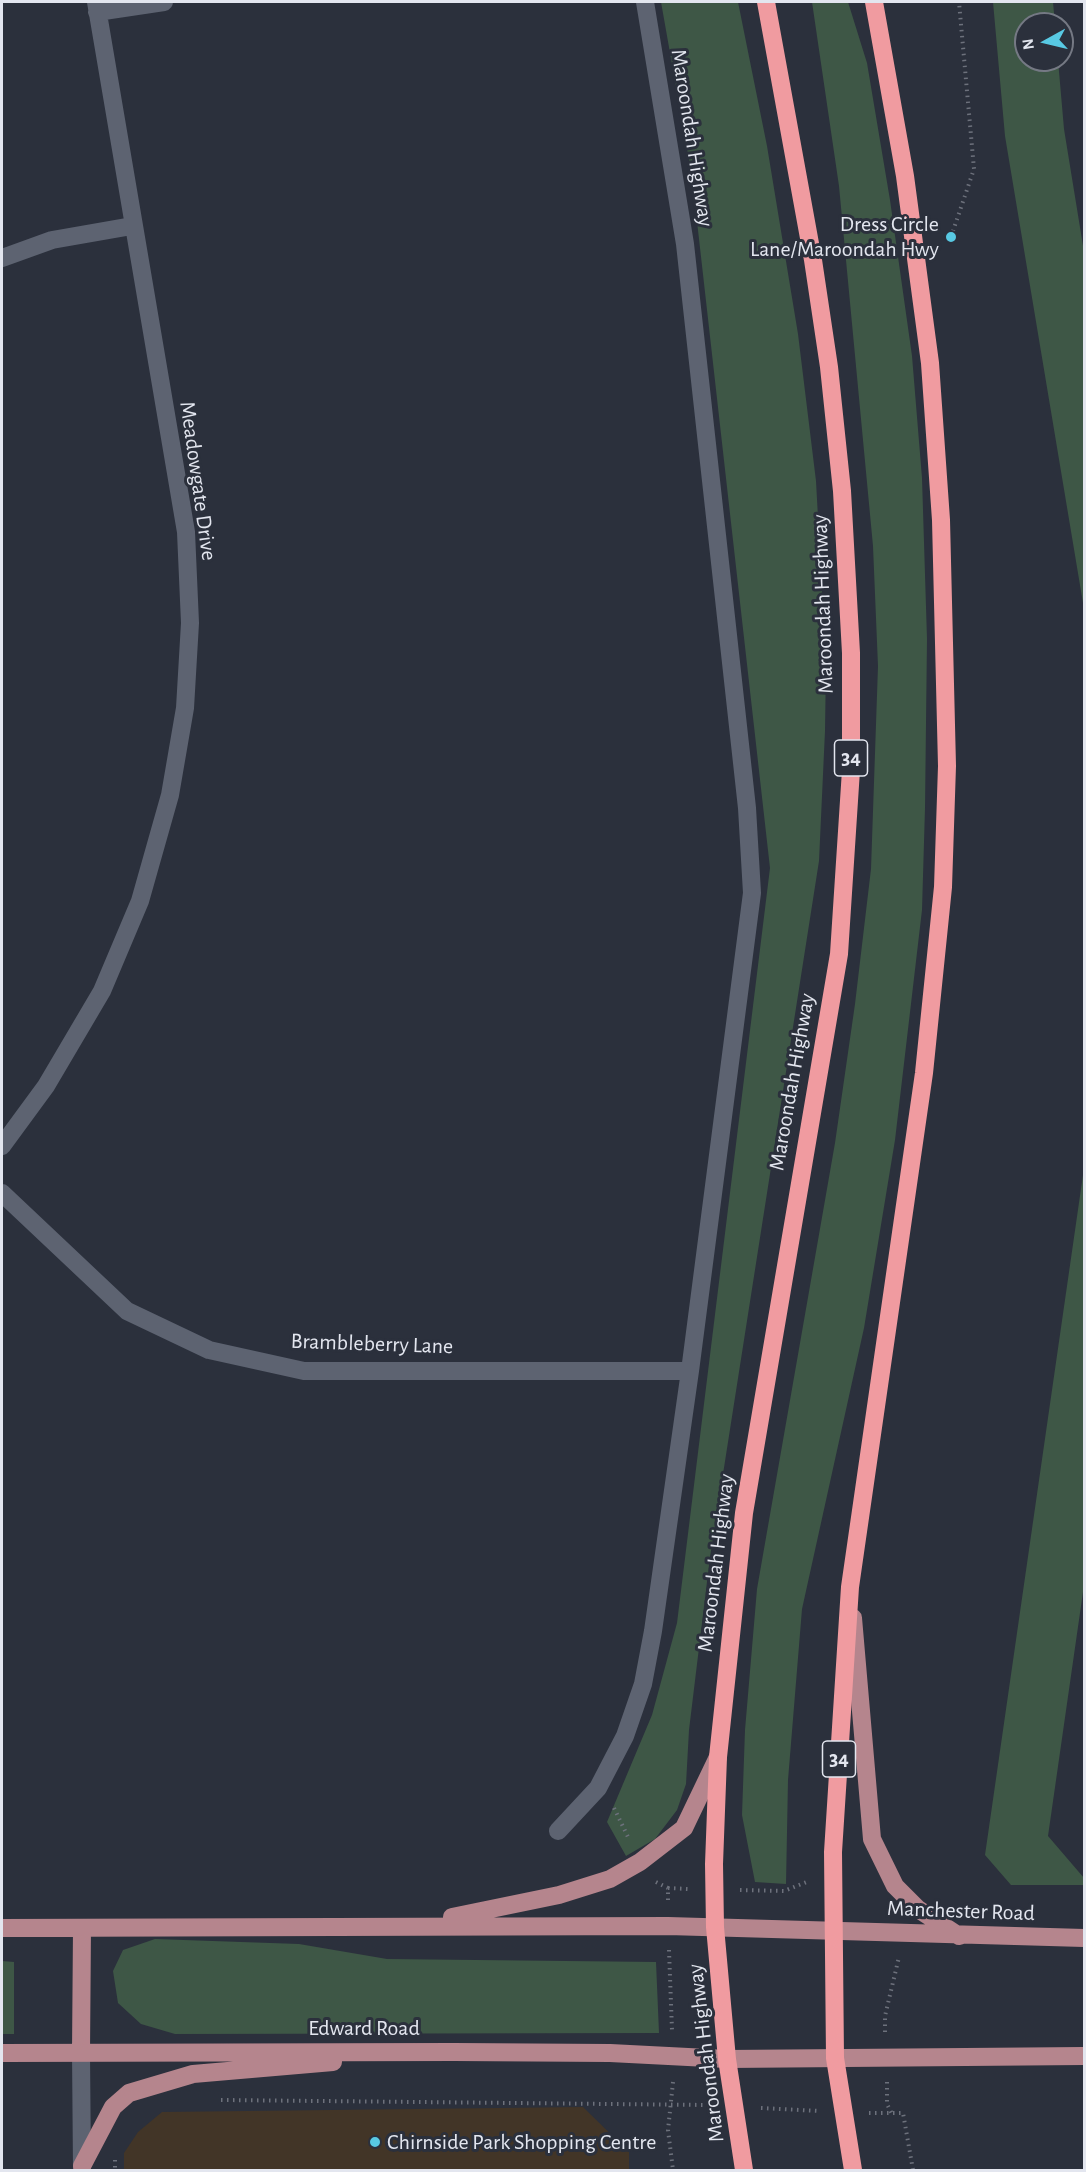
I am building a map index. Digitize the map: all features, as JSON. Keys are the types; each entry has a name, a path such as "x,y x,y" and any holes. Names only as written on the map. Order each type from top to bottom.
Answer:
{"highway":[{"name":"Maroondah Highway","path":"744,2170 727,2059 715,1927 714,1864 718,1757 744,1513 838,954 851,770 851,653 842,491 833,404 813,260 766,2"},
{"name":"34","path":"853,2170 842,2112 836,2058 836,1932 832,1852 850,1587 924,1073 943,887 947,766 941,520 930,363 905,176 874,2"}],"main road":[{"path":"850,1587 872,1839 895,1886 918,1909 959,1936"},
{"path":"415,1925 559,1895 610,1879 640,1862 684,1828 718,1757"},
{"path":"2,1928 415,1925 715,1927"},
{"name":"Manchester Road","path":"715,1927 1084,1938"},
{"path":"81,2052 82,1928"},
{"path":"82,2168 113,2107 129,2093 156,2083 193,2074 454,2052"},
{"name":"Edward Road","path":"2,2053 454,2052 727,2059 836,2058"},
{"path":"836,2058 1084,2056"}],"street":[{"path":"97,7 164,2"},
{"name":"Maroondah Highway","path":"558,1831 602,1781 625,1736 643,1684 653,1631 690,1371 752,893 747,808 685,244 645,2"},
{"name":"Meadowgate Drive","path":"2,1146 46,1086 102,992 140,902 170,795 185,708 190,623 186,532 132,226 97,7"},
{"path":"2,258 52,240 132,226"},
{"name":"Brambleberry Lane","path":"2,1193 127,1311 209,1350 304,1371 690,1371"},
{"path":"81,2052 82,2168"}],"path":[{"path":"951,237 974,170 959,2"},
{"path":"602,1781 640,1862"},
{"path":"673,2056 672,2103 668,2130 673,2170"},
{"path":"218,2100 672,2103 903,2113 913,2170"},
{"path":"115,2150 115,2170"}],"shaded area":[{"name":"Chirnside Park Shopping Centre","path":"583,2107 629,2152 629,2170 124,2170 124,2153 138,2132 162,2112"}],"green space":[{"path":"661,2 738,2 767,146 798,334 816,481 826,664 825,731 819,861 710,1557 689,1730 686,1784 677,1810 655,1839 626,1856 607,1822 652,1715 677,1623 770,868 692,177"},
{"path":"812,2 848,2 867,63 890,200 912,356 922,478 927,639 925,808 922,910 895,1140 864,1328 802,1609 788,1780 786,1884 755,1882 742,1815 745,1730 757,1589 835,1143 855,1004 871,869 878,666 873,546 839,186"},
{"path":"993,2 1053,2 1054,12 1014,12 1014,72 1059,72 1064,129 1084,252 1084,609 1005,136"},
{"path":"1084,1168 1084,1585 1048,1836 1084,1878 1084,1885 1011,1885 985,1855"},
{"path":"155,1939 299,1944 387,1959 656,1962 659,2033 175,2034 141,2024 118,2003 113,1971 123,1950"},
{"path":"2,1961 14,1962 14,2034 2,2034"}],"place":[{"name":"Dress Circle Lane/Maroondah Hwy","path":"951,237"},
{"name":"Chirnside Park Shopping Centre","path":"375,2142"}]}
